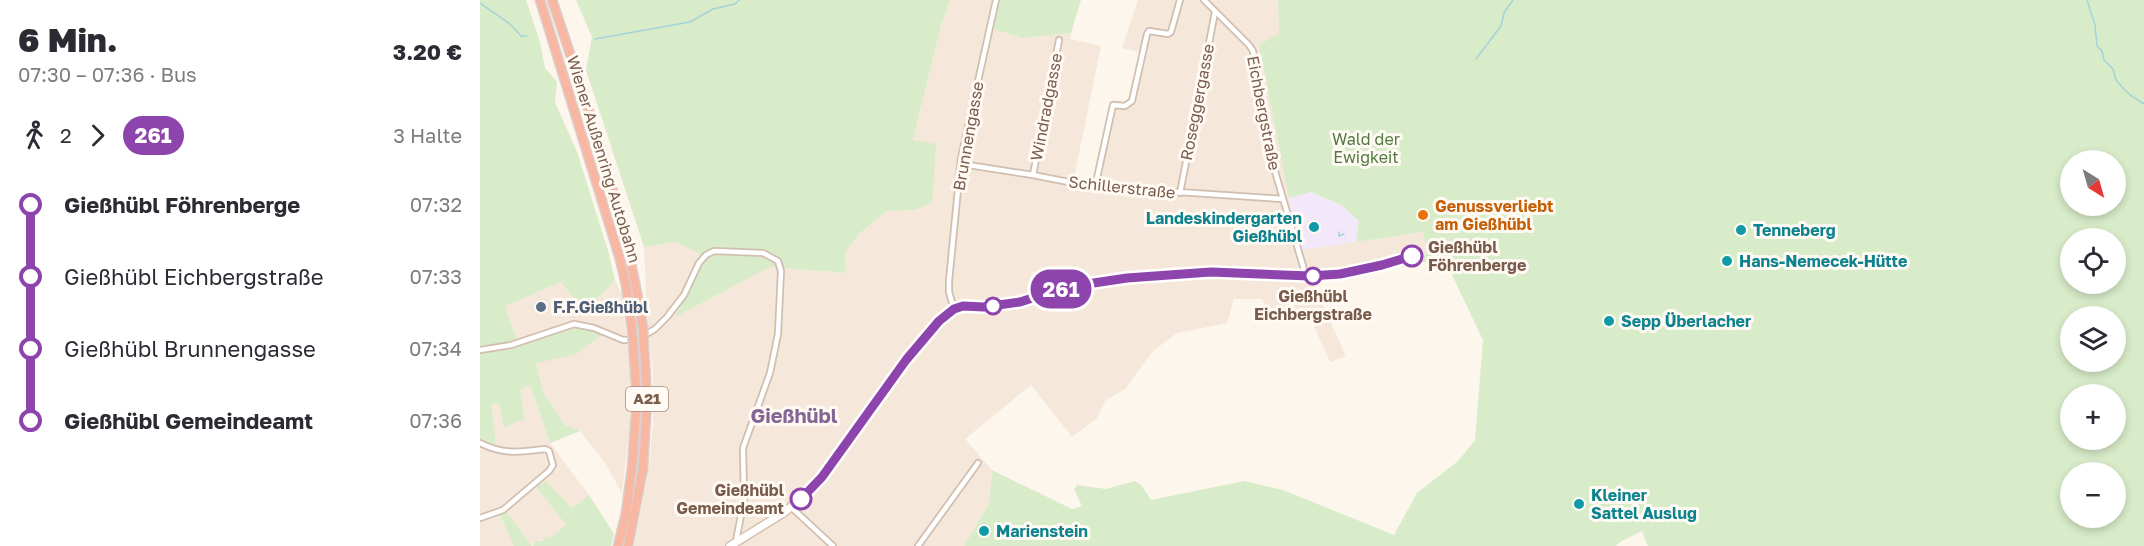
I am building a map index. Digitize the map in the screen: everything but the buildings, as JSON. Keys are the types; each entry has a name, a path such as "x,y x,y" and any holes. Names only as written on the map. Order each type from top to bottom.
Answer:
{"highway":[{"name":"Wiener Außenring Autobahn","path":"540,0 620,260 633,329 637,399 632,468 626,513 618,546"},
{"name":"Wiener Außenring Autobahn","path":"552,0 624,230 643,328 647,399 643,470 628,546"}],"street":[{"name":"Brunnengasse","path":"954,309 949,292 949,281 961,158 996,0"},
{"path":"1095,187 1113,105 1125,106 1132,101 1147,34 1149,31 1168,34 1172,32 1180,0"},
{"name":"Eichbergstraße","path":"1204,0 1253,51 1268,148 1303,266 1304,272 1300,276"},
{"name":"Roseggergasse","path":"1180,193 1215,12"},
{"name":"Windradgasse","path":"1034,175 1059,40"},
{"name":"Schillerstraße","path":"962,164 1095,187 1283,200"},
{"path":"480,350 511,345 574,324 594,328 623,340 638,339 667,317 684,295 699,263 714,251 762,253 778,261 781,271 778,333 770,373 743,448 744,500 733,544"},
{"path":"733,544 791,507 822,477 906,360 939,321 954,309 963,306 984,307 1020,302 1067,287 1127,278 1211,272 1300,276"},
{"path":"480,443 494,450 512,453 545,449 549,451 553,465 503,510 480,518"},
{"path":"918,546 978,463"},
{"path":"791,507 833,546"}],"shaded area":[{"path":"950,0 1000,0 993,29 1022,38 1071,33 1070,39 1101,46 1074,178 1094,182 1112,100 1127,102 1140,52 1122,48 1138,0 1278,0 1290,198 1311,192 1341,205 1356,242 1423,232 1427,254 1356,274 1312,281 1346,356 1330,362 1307,311 1272,324 1262,299 1234,299 1227,323 1177,333 1152,352 1125,389 1105,401 1097,418 1072,437 1031,385 965,439 992,470 989,504 964,546 634,546 649,470 653,423 653,376 644,247 677,242 699,254 703,265 676,316 770,267 846,273 845,252 859,234 887,211 915,210 913,141 941,26"},
{"path":"1311,192 1341,205 1359,221 1356,242 1301,250 1289,198"},
{"path":"615,281 622,294 630,373 630,423 622,493 603,460 580,431 565,425 543,392 536,362 575,355 603,334 517,344 504,306 561,282 577,303 594,302"},
{"path":"530,385 550,443 589,495 572,508 546,481 536,487 566,525 549,540 536,541 532,546 505,511 499,515 514,546 480,546 480,439 496,446 490,404 499,402 515,422 525,420 520,390"}],"green space":[{"path":"480,0 526,0 540,42 545,68 557,82 555,102 577,152 609,254 615,281 594,302 577,303 561,282 505,306 518,344 577,328 603,334 575,355 536,363 543,392 565,425 580,431 550,443 530,385 520,390 525,420 504,428 499,403 491,404 496,446 480,439"},
{"path":"576,0 950,0 941,26 913,140 936,144 932,203 915,210 887,211 859,234 845,252 846,273 770,267 675,317 703,265 699,254 677,242 644,247 586,70 592,37"},
{"path":"1000,0 1081,0 1071,33 1023,38 993,29"},
{"name":"Wald der Ewigkeit","path":"1278,0 2144,0 2144,546 1648,546 1642,531 1616,546 964,546 989,504 992,470 1072,509 1082,506 1074,489 1077,485 1106,489 1135,481 1141,485 1151,500 1244,481 1283,490 1394,535 1417,493 1458,461 1475,440 1483,340 1444,258 1390,269 1388,266 1427,254 1423,232 1356,242 1359,221 1341,205 1311,192 1289,198 1259,45 1279,33"},
{"path":"546,481 572,508 589,495 614,534 611,546 533,546 536,541 542,541 545,536 549,539 566,525 536,487"},
{"path":"506,511 532,546 514,546 499,514"}],"waterway":[{"path":"595,39 690,22 713,9 735,4 739,0"},
{"path":"1476,59 1501,26 1504,13 1513,0"},
{"path":"2087,0 2095,25 2097,46 2102,51 2104,60 2113,69 2116,80 2122,87 2144,104"},
{"path":"480,3 510,24 521,36 527,36"},
{"path":"1339,232 1339,236 1344,234"}],"bus line":[{"name":"261","path":"801,499 822,477 906,360 939,321 954,309 963,306 984,307 1020,302 1067,287 1127,278 1211,272 1300,276 1340,274 1412,256"}],"place":[{"name":"Genussverliebt am Gießhübl","path":"1423,215"},
{"name":"Landeskindergarten Gießhübl","path":"1314,227"},
{"name":"Tenneberg","path":"1741,230"},
{"name":"Gießhübl Föhrenberge","path":"1412,256"},
{"name":"Hans-Nemecek-Hütte","path":"1727,261"},
{"name":"Gießhübl Eichbergstraße","path":"1313,276"},
{"name":"F.F.Gießhübl","path":"541,307"},
{"name":"Sepp Überlacher","path":"1609,321"},
{"name":"Gießhübl Gemeindeamt","path":"801,499"},
{"name":"Kleiner Sattel Auslug","path":"1579,504"},
{"name":"Marienstein","path":"984,531"}],"district":[{"name":"Gießhübl","path":"794,416"}]}
